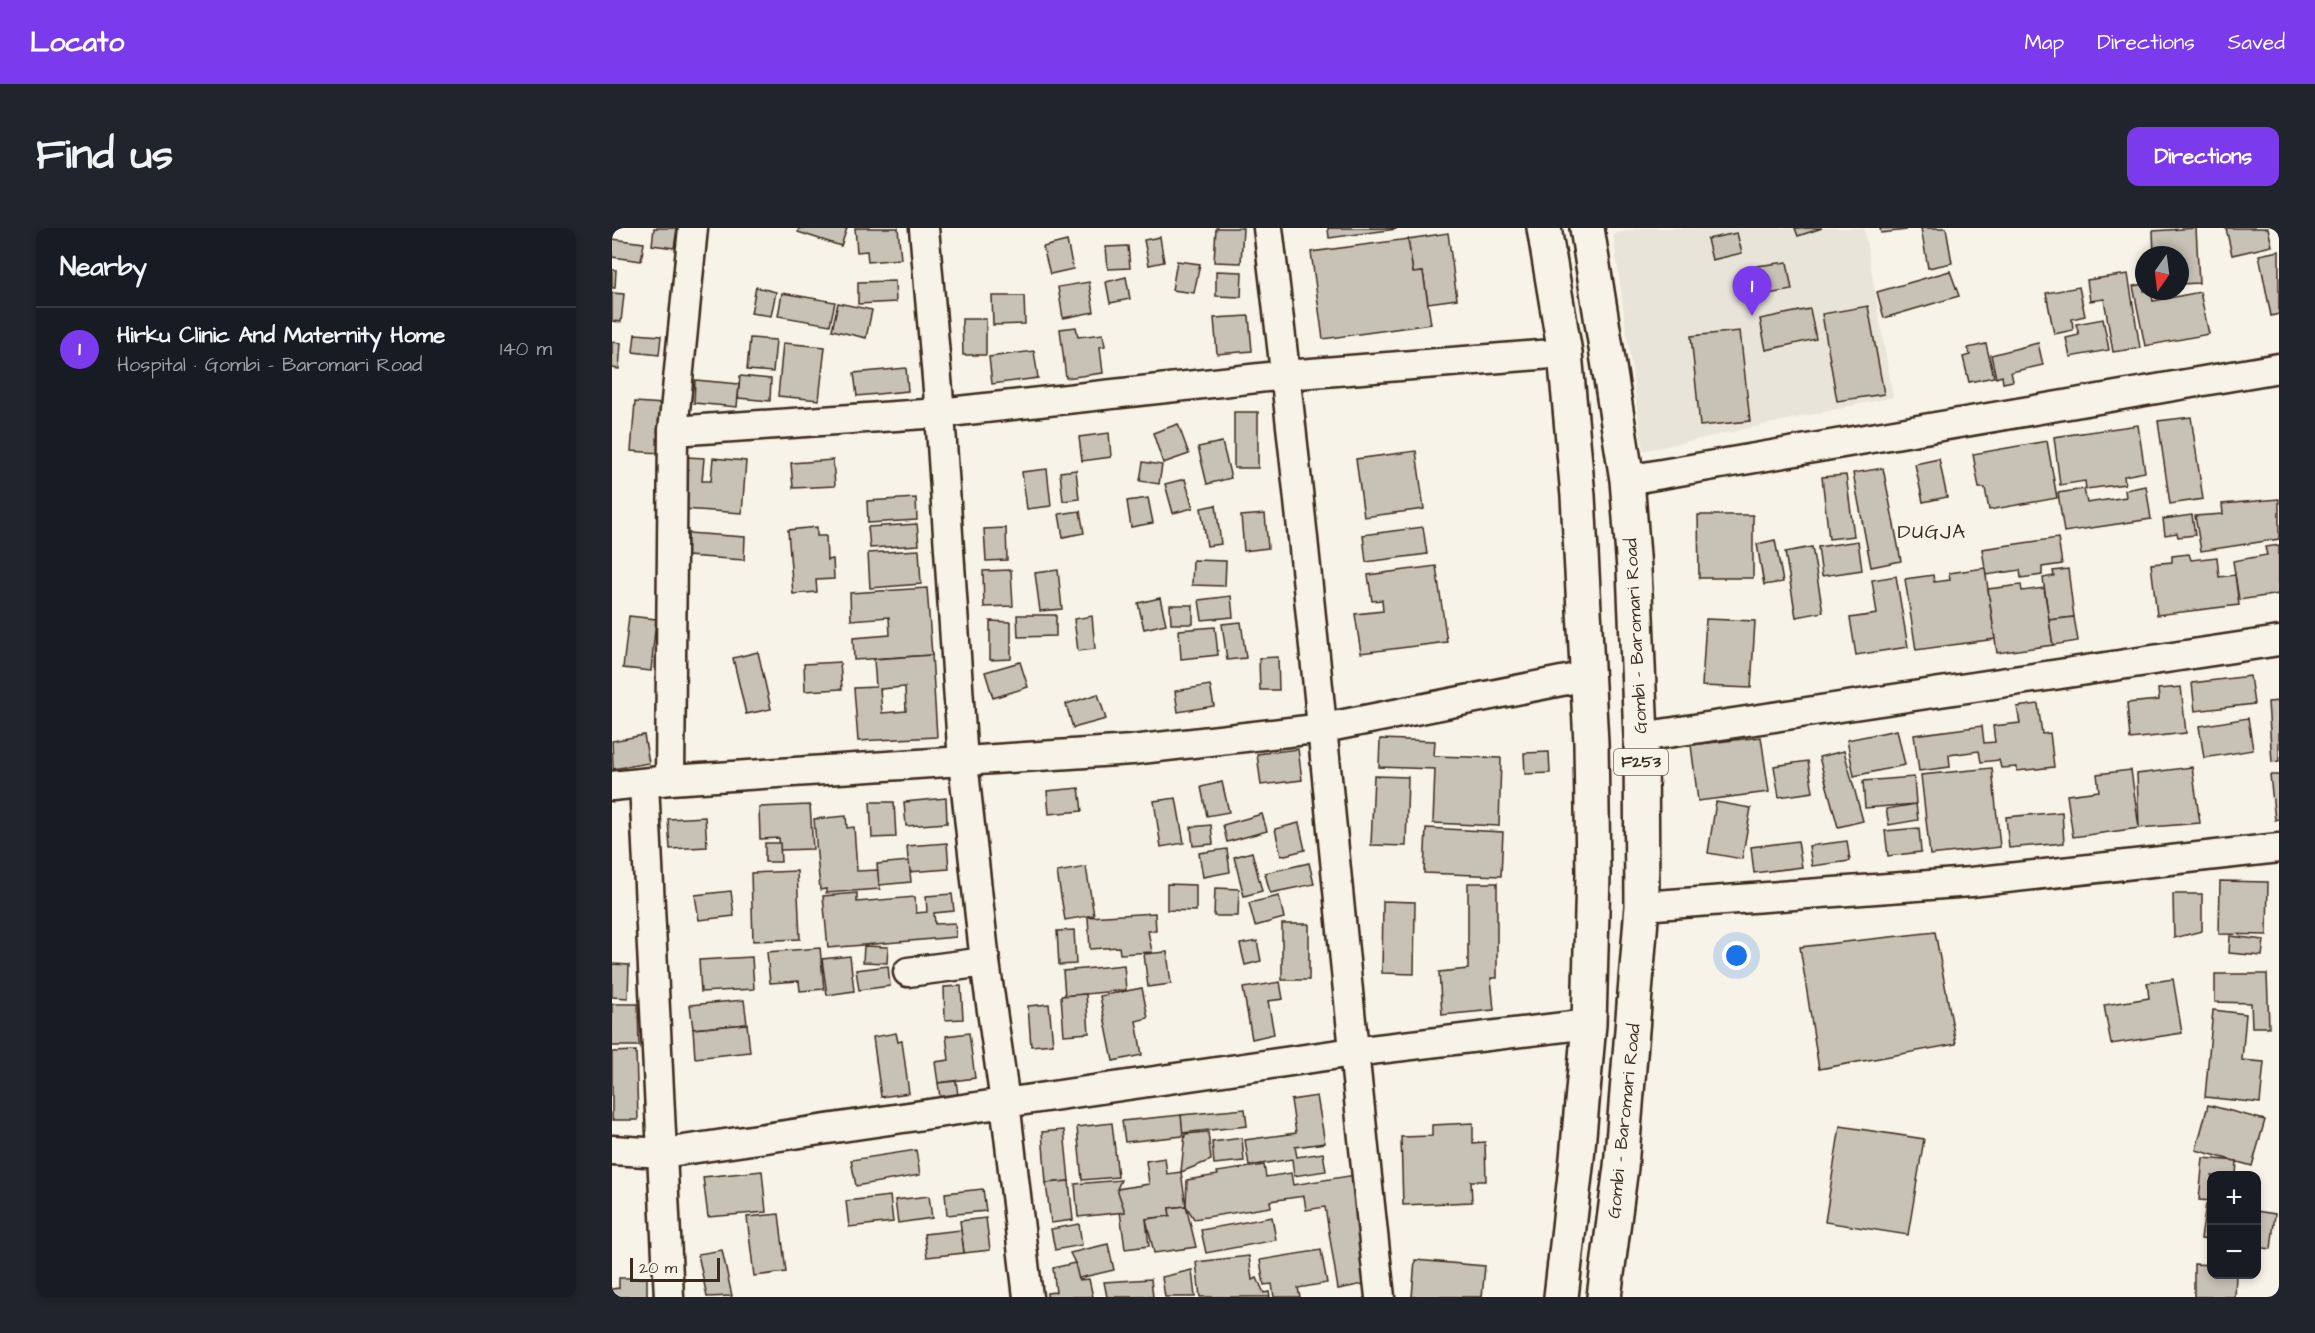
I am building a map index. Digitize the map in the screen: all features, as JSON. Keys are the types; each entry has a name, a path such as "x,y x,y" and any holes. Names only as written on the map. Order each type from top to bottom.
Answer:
{"main road":[{"name":"F253","path":"1544,228 1564,353 1578,496 1591,743 1593,874 1589,1024 1561,1297"},
{"name":"Gombi - Baromari Road","path":"1589,229 1627,480 1634,569 1641,737 1642,906 1621,1167 1604,1297"}],"street":[{"path":"669,1297 663,1153 657,781 673,431 693,228"},
{"path":"924,228 940,413 963,762 985,962 1005,1102 1028,1297"},
{"path":"1268,228 1286,375 1323,728 1353,1052 1380,1297"},
{"path":"673,431 940,413 1286,375 1564,353"},
{"path":"1627,480 2279,368"},
{"path":"1641,737 2279,641"},
{"path":"612,786 657,781 1132,750 1323,728 1587,676"},
{"path":"1642,906 1971,882 2279,848"},
{"path":"908,972 985,962"},
{"path":"612,1150 663,1153 1353,1052 1589,1024"}],"shaded area":[{"path":"1642,228 1864,228 1893,397 1643,451 1613,234"}],"building":[{"path":"654,228 677,228 674,248 652,245"},
{"path":"799,228 847,228 841,246 798,232"},
{"path":"855,228 898,228 901,259 868,262 867,251 857,252"},
{"path":"1216,228 1243,228 1241,263 1214,262"},
{"path":"1328,228 1396,228 1396,229 1329,238"},
{"path":"1795,228 1822,228 1798,236"},
{"path":"1880,228 1906,228 1906,230 1881,233"},
{"path":"1921,228 1946,228 1952,263 1928,268"},
{"path":"2196,228 2199,283 2189,284 2189,246 2154,246 2153,231"},
{"path":"2226,228 2268,228 2272,246 2232,255"},
{"path":"1448,233 1457,299 1428,303 1423,272 1413,273 1408,239"},
{"path":"1737,233 1742,253 1712,260 1707,239"},
{"path":"1160,237 1164,262 1149,265 1144,240"},
{"path":"612,239 644,243 641,261 612,257"},
{"path":"1408,239 1413,273 1423,272 1431,324 1323,339 1311,252"},
{"path":"1067,241 1073,269 1050,274 1043,247"},
{"path":"1128,246 1130,268 1108,269 1106,247"},
{"path":"2279,251 2279,314 2271,316 2259,255"},
{"path":"1177,261 1200,264 1194,293 1172,290"},
{"path":"1787,262 1792,290 1762,295 1757,266"},
{"path":"612,270 616,270 615,288 612,288"},
{"path":"1216,271 1242,272 1241,297 1216,296"},
{"path":"1950,271 1959,296 1884,318 1877,292"},
{"path":"2128,274 2140,348 2113,352 2104,299 2090,301 2087,280"},
{"path":"1126,277 1130,299 1110,303 1106,282"},
{"path":"895,281 896,302 858,304 858,282"},
{"path":"1089,282 1094,312 1063,318 1058,287"},
{"path":"756,287 776,292 771,316 751,313"},
{"path":"2079,287 2085,316 2072,319 2073,330 2054,334 2046,293"},
{"path":"2200,292 2209,334 2145,346 2136,300 2189,300 2189,294"},
{"path":"612,293 624,294 621,322 612,321"},
{"path":"782,293 835,302 830,325 778,316"},
{"path":"992,296 1024,296 1025,324 993,325"},
{"path":"838,303 872,310 866,338 832,330"},
{"path":"1868,306 1884,394 1837,401 1822,314"},
{"path":"1810,309 1816,339 1766,350 1760,319"},
{"path":"1249,316 1252,351 1217,354 1214,318"},
{"path":"962,319 986,319 986,355 963,355"},
{"path":"2103,319 2109,350 2070,357 2066,338 2079,335 2076,324"},
{"path":"1076,327 1078,337 1103,334 1105,346 1100,347 1103,373 1066,378 1060,329"},
{"path":"1740,331 1750,421 1700,426 1691,336"},
{"path":"635,334 661,336 659,355 633,352"},
{"path":"750,338 776,340 773,372 747,370"},
{"path":"612,342 621,343 619,369 612,368"},
{"path":"783,343 825,347 819,400 778,396"},
{"path":"2038,343 2043,365 2011,372 2013,381 2003,383 2002,376 1996,378 1991,355"},
{"path":"1986,344 1994,377 1969,382 1963,357 1970,355 1968,348"},
{"path":"1034,351 1038,378 992,384 989,357"},
{"path":"906,368 908,391 857,396 854,373"},
{"path":"740,376 771,379 770,401 738,398"},
{"path":"695,380 739,384 737,407 694,403"},
{"path":"635,402 663,404 660,453 631,451"},
{"path":"1234,412 1258,412 1258,468 1234,468"},
{"path":"2191,417 2203,499 2170,504 2158,421"},
{"path":"1178,424 1189,454 1163,463 1153,433"},
{"path":"2138,425 2145,472 2124,476 2125,484 2086,489 2085,481 2060,485 2054,437"},
{"path":"1109,433 1111,457 1082,461 1079,437"},
{"path":"2047,441 2057,498 1989,510 1985,488 1979,488 1973,454"},
{"path":"1222,442 1231,478 1207,484 1198,447"},
{"path":"1416,451 1424,509 1364,517 1356,459"},
{"path":"686,457 704,458 702,481 711,481 713,458 746,461 742,513 683,509"},
{"path":"1939,459 1947,497 1923,502 1915,464"},
{"path":"833,460 835,486 793,488 791,463"},
{"path":"1143,462 1162,465 1159,484 1140,481"},
{"path":"1883,468 1901,561 1871,567 1853,473"},
{"path":"1047,469 1051,506 1027,509 1022,472"},
{"path":"1076,470 1079,499 1063,501 1060,472"},
{"path":"1846,475 1854,536 1829,539 1822,477"},
{"path":"1185,479 1193,508 1173,513 1165,484"},
{"path":"2146,486 2151,519 2064,532 2058,493 2084,489 2087,503 2126,497 2125,490"},
{"path":"916,498 917,520 868,523 867,501"},
{"path":"1148,498 1153,523 1131,527 1127,501"},
{"path":"2279,499 2279,539 2201,551 2195,516 2223,514 2222,504"},
{"path":"1216,505 1221,544 1207,546 1201,508"},
{"path":"1080,511 1084,533 1063,537 1059,514"},
{"path":"1265,514 1268,548 1244,551 1241,516"},
{"path":"1698,515 1753,515 1753,578 1699,578"},
{"path":"2192,515 2195,535 2178,537 2177,533 2165,535 2163,519"},
{"path":"917,524 919,545 870,548 868,527"},
{"path":"817,527 817,536 826,536 827,560 833,559 834,579 816,580 817,592 793,594 788,530"},
{"path":"1423,527 1427,554 1366,562 1363,535"},
{"path":"1006,528 1007,560 986,561 984,529"},
{"path":"688,533 745,537 744,560 687,556"},
{"path":"2058,538 2062,564 2042,567 2042,575 2021,578 2020,570 1986,575 1982,549"},
{"path":"1775,540 1783,582 1764,585 1757,544"},
{"path":"1858,541 1862,570 1822,576 1818,547"},
{"path":"2279,545 2279,594 2239,600 2233,561 2267,555 2265,547"},
{"path":"1812,547 1823,612 1796,617 1785,552"},
{"path":"919,550 921,584 870,588 868,553"},
{"path":"2189,554 2191,560 2217,557 2219,577 2235,575 2239,605 2157,615 2151,564 2172,562 2172,556"},
{"path":"1193,560 1226,561 1225,586 1192,585"},
{"path":"1436,566 1447,642 1361,653 1355,614 1383,611 1382,600 1372,601 1368,575"},
{"path":"1985,568 1995,639 1916,650 1905,579 1933,575 1934,582 1950,580 1949,573"},
{"path":"2068,569 2074,617 2049,620 2043,578 2054,576 2053,571"},
{"path":"1011,570 1013,606 984,607 983,571"},
{"path":"1058,570 1062,609 1040,611 1035,573"},
{"path":"1896,576 1908,647 1856,655 1850,618 1877,614 1872,580"},
{"path":"2021,585 2022,591 2044,588 2053,645 1997,653 1988,589"},
{"path":"927,588 932,655 854,660 853,638 890,635 889,617 851,620 850,593"},
{"path":"1231,596 1233,617 1202,620 1199,600"},
{"path":"1160,598 1166,624 1144,629 1138,603"},
{"path":"1170,605 1193,605 1193,624 1171,624"},
{"path":"1017,615 1056,615 1056,636 1018,637"},
{"path":"629,616 656,619 651,671 623,668"},
{"path":"1092,616 1095,649 1078,651 1074,619"},
{"path":"2074,617 2078,641 2053,645 2049,620"},
{"path":"1706,619 1755,621 1751,688 1702,686"},
{"path":"990,621 1011,622 1011,659 990,660"},
{"path":"1241,622 1246,658 1227,660 1222,624"},
{"path":"1215,627 1218,655 1181,659 1179,630"},
{"path":"758,652 771,709 746,714 733,658"},
{"path":"932,655 937,737 858,741 854,688 876,687 874,659","holes":["905,687 906,711 882,713 880,689"]},
{"path":"1278,657 1279,690 1260,690 1259,658"},
{"path":"840,662 842,689 805,691 804,664"},
{"path":"1020,662 1028,687 993,698 985,672"},
{"path":"2250,676 2254,704 2195,711 2192,683"},
{"path":"1210,685 1214,706 1178,712 1175,691"},
{"path":"2181,687 2186,733 2130,739 2127,703 2159,700 2158,689"},
{"path":"1098,694 1106,719 1073,728 1066,704"},
{"path":"2279,701 2279,761 2272,762 2268,702"},
{"path":"2038,704 2042,734 2050,733 2054,767 2017,771 2017,767 2001,768 1999,760 1981,762 1979,751 1949,755 1950,767 1919,771 1914,735 1982,726 1984,743 1995,742 1993,726 2020,723 2017,707"},
{"path":"2248,718 2253,750 2204,758 2199,726"},
{"path":"1897,730 1905,765 1854,776 1847,740"},
{"path":"644,735 649,763 613,769 612,741"},
{"path":"1761,737 1769,792 1698,801 1691,745"},
{"path":"1380,739 1435,741 1434,756 1501,758 1499,826 1433,823 1435,769 1379,767"},
{"path":"1298,749 1302,780 1261,785 1257,754"},
{"path":"1844,751 1863,821 1838,827 1819,757"},
{"path":"1549,752 1550,773 1525,774 1524,753"},
{"path":"1808,761 1813,792 1779,797 1774,766"},
{"path":"2192,767 2200,823 2139,828 2137,774"},
{"path":"1992,768 2000,847 1930,855 1921,775"},
{"path":"2131,770 2139,828 2073,837 2067,795 2099,791 2097,774"},
{"path":"2270,775 2279,775 2279,819 2275,820"},
{"path":"1374,776 1408,777 1406,846 1371,845"},
{"path":"1914,777 1916,804 1865,808 1863,781"},
{"path":"1222,782 1229,812 1207,816 1201,787"},
{"path":"1079,788 1082,811 1049,814 1047,791"},
{"path":"946,798 947,823 906,826 904,802"},
{"path":"1176,798 1184,843 1161,847 1154,801"},
{"path":"870,802 894,802 896,837 872,838"},
{"path":"1716,802 1751,808 1742,859 1708,853"},
{"path":"1916,804 1918,820 1889,825 1886,809"},
{"path":"810,805 813,849 780,850 779,838 760,839 759,807"},
{"path":"2062,812 2064,843 2009,848 2006,817"},
{"path":"1262,814 1267,831 1227,842 1223,825"},
{"path":"846,816 847,828 854,827 857,871 878,870 880,889 826,893 826,889 820,890 814,819"},
{"path":"705,817 707,847 670,849 668,819"},
{"path":"1299,823 1305,850 1281,856 1275,829"},
{"path":"1211,825 1213,844 1193,846 1191,827"},
{"path":"1426,828 1503,832 1501,876 1424,873"},
{"path":"1919,828 1921,852 1888,856 1885,831"},
{"path":"1798,841 1802,867 1754,873 1751,847"},
{"path":"1847,841 1850,861 1812,866 1809,846"},
{"path":"765,843 780,843 781,862 765,862"},
{"path":"947,843 949,869 909,872 907,846"},
{"path":"1227,849 1230,872 1203,877 1199,853"},
{"path":"1252,852 1262,891 1244,896 1234,857"},
{"path":"909,861 911,882 879,885 877,864"},
{"path":"1309,863 1314,884 1270,893 1265,873"},
{"path":"1086,867 1094,915 1065,920 1057,872"},
{"path":"797,871 800,939 753,941 751,873"},
{"path":"2220,881 2268,882 2267,935 2219,934"},
{"path":"1468,883 1497,883 1497,978 1491,978 1494,1010 1442,1015 1439,972 1468,969"},
{"path":"1167,884 1196,885 1196,911 1167,910"},
{"path":"1215,888 1239,889 1238,916 1214,916"},
{"path":"731,891 734,916 699,920 695,895"},
{"path":"857,893 857,902 915,897 916,913 927,912 926,896 952,894 954,911 934,913 935,924 955,923 956,937 828,948 823,896"},
{"path":"2173,894 2202,894 2202,931 2174,938"},
{"path":"1279,896 1284,918 1255,926 1249,903"},
{"path":"1383,901 1415,902 1414,974 1382,973"},
{"path":"1155,913 1156,931 1148,931 1152,952 1120,954 1119,947 1090,949 1088,917"},
{"path":"1282,924 1309,924 1309,980 1282,980"},
{"path":"1074,930 1076,964 1059,965 1057,931"},
{"path":"1935,932 1956,1044 1819,1069 1800,947"},
{"path":"2230,936 2264,940 2262,956 2229,953"},
{"path":"1257,941 1261,961 1245,965 1240,944"},
{"path":"864,946 888,947 887,963 863,962"},
{"path":"820,948 824,989 800,991 799,981 770,983 767,952"},
{"path":"1167,952 1171,984 1148,987 1144,954"},
{"path":"850,956 854,991 827,995 822,959"},
{"path":"752,957 754,989 701,992 699,960"},
{"path":"612,964 629,965 628,998 612,997"},
{"path":"1124,965 1126,990 1065,996 1063,971"},
{"path":"888,966 890,986 859,990 856,970"},
{"path":"2215,974 2267,974 2269,1027 2252,1027 2251,1003 2215,1002"},
{"path":"2173,979 2182,1033 2111,1044 2104,1005 2149,998 2147,983"},
{"path":"1280,982 1283,999 1268,1001 1274,1034 1252,1039 1243,988"},
{"path":"961,986 963,1019 945,1020 944,987"},
{"path":"1142,988 1148,1018 1136,1021 1142,1055 1113,1061 1100,996"},
{"path":"1086,994 1089,1033 1064,1035 1061,996"},
{"path":"744,1000 747,1024 693,1029 690,1005"},
{"path":"612,1004 638,1004 639,1046 612,1046"},
{"path":"1049,1004 1053,1044 1031,1046 1028,1006"},
{"path":"2213,1010 2246,1014 2242,1060 2264,1062 2260,1103 2205,1097"},
{"path":"747,1024 750,1052 695,1058 693,1029"},
{"path":"896,1033 898,1042 902,1041 909,1093 881,1097 873,1037"},
{"path":"969,1033 975,1078 938,1083 935,1062 949,1060 946,1036"},
{"path":"636,1051 638,1120 612,1120 612,1052"},
{"path":"956,1081 959,1102 941,1104 938,1083"},
{"path":"1317,1096 1325,1143 1295,1147 1297,1157 1323,1153 1326,1171 1294,1176 1292,1159 1249,1166 1245,1140 1296,1133 1291,1100"},
{"path":"2208,1105 2265,1120 2252,1166 2196,1150"},
{"path":"1245,1109 1247,1126 1182,1133 1181,1115"},
{"path":"1181,1115 1183,1136 1125,1142 1122,1121"},
{"path":"1112,1123 1118,1177 1082,1180 1077,1127"},
{"path":"1473,1123 1473,1143 1485,1142 1486,1181 1471,1181 1472,1202 1403,1205 1401,1137 1432,1136 1432,1125"},
{"path":"1840,1126 1924,1139 1908,1235 1825,1222"},
{"path":"1064,1130 1069,1181 1046,1183 1042,1132"},
{"path":"1208,1132 1211,1160 1181,1172 1185,1134"},
{"path":"1242,1138 1244,1161 1214,1164 1212,1142"},
{"path":"916,1150 920,1175 856,1186 851,1160"},
{"path":"1165,1158 1167,1174 1181,1172 1186,1206 1169,1208 1170,1216 1146,1219 1149,1246 1125,1249 1117,1189 1149,1184 1146,1161"},
{"path":"2203,1158 2237,1161 2236,1171 2207,1171 2207,1201 2199,1200"},
{"path":"1264,1165 1266,1177 1291,1173 1293,1185 1355,1175 1364,1284 1338,1289 1325,1207 1306,1210 1304,1196 1270,1201 1271,1207 1194,1219 1186,1206 1187,1180 1218,1175 1217,1172"},
{"path":"762,1171 766,1212 708,1217 703,1177"},
{"path":"1121,1180 1117,1189 1125,1212 1078,1217 1075,1184"},
{"path":"1069,1181 1073,1220 1051,1223 1046,1183"},
{"path":"983,1189 986,1211 947,1215 945,1193"},
{"path":"890,1196 893,1222 849,1227 846,1201"},
{"path":"929,1196 932,1218 898,1223 895,1200"},
{"path":"2206,1204 2207,1204 2207,1240 2201,1239"},
{"path":"1186,1206 1196,1247 1154,1253 1146,1219 1170,1216 1169,1208"},
{"path":"2261,1212 2275,1214 2271,1249 2261,1248"},
{"path":"779,1214 786,1272 754,1276 747,1217"},
{"path":"1272,1217 1276,1240 1206,1253 1201,1230"},
{"path":"986,1218 990,1250 964,1253 960,1221"},
{"path":"1079,1224 1082,1245 1055,1250 1051,1229"},
{"path":"961,1230 964,1253 927,1257 924,1234"},
{"path":"1108,1244 1114,1270 1075,1279 1075,1263 1070,1253"},
{"path":"722,1250 732,1296 707,1297 698,1254"},
{"path":"1321,1250 1327,1283 1298,1288 1300,1297 1274,1297 1272,1284 1264,1285 1260,1260"},
{"path":"1249,1256 1252,1280 1257,1278 1264,1293 1269,1292 1270,1297 1200,1297 1196,1262"},
{"path":"1415,1260 1485,1266 1482,1297 1412,1297"},
{"path":"1075,1263 1079,1280 1089,1279 1093,1297 1047,1297 1047,1293 1056,1292 1053,1268"},
{"path":"2194,1264 2207,1265 2207,1279 2236,1279 2235,1297 2194,1297"},
{"path":"1192,1270 1195,1297 1165,1297 1162,1277"},
{"path":"619,1278 647,1278 647,1297 612,1297 612,1289 619,1288"},
{"path":"1151,1279 1153,1297 1107,1297 1104,1282"}],"place":[{"name":"Hirku Clinic And Maternity Home","path":"1752,316"}],"district":[{"name":"DUGJA","path":"1932,532"}]}
